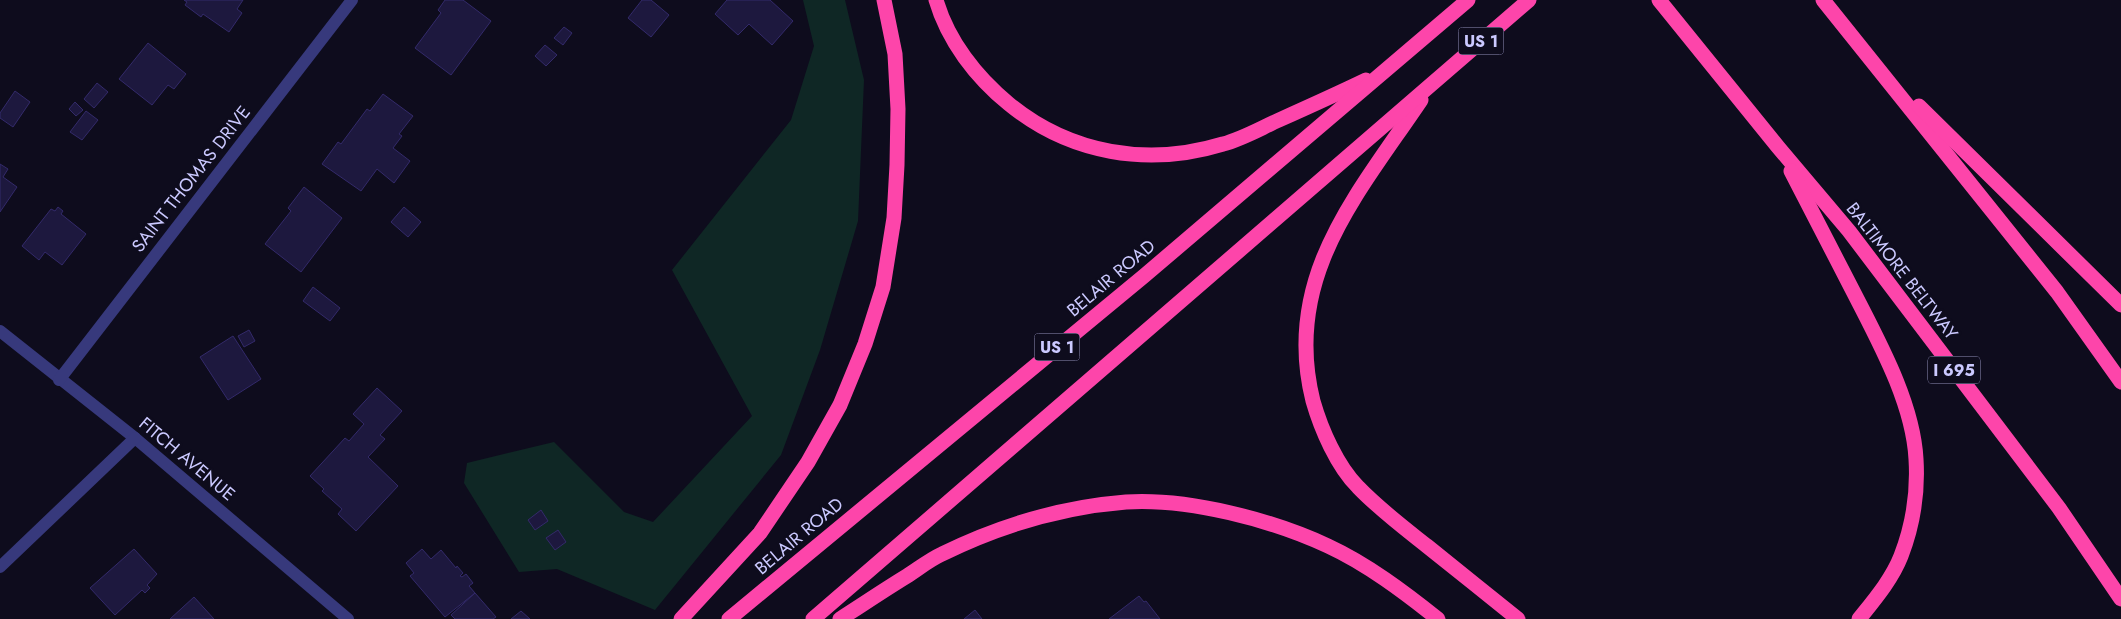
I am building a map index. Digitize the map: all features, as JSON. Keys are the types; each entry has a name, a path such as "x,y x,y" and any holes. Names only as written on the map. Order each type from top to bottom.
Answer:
{"highway":[{"path":"681,619 760,533 808,462 840,405 865,344 883,287 894,218 897,164 898,109 894,54 884,0"},
{"path":"936,0 939,12 964,60 1000,96 1029,120 1065,139 1104,150 1140,155 1185,153 1224,144 1383,72"},
{"name":"BELAIR ROAD","path":"729,619 1144,276 1468,0"},
{"name":"US 1","path":"813,619 1530,0"},
{"name":"BALTIMORE BELTWAY","path":"1659,0 1778,148 1849,231 2059,508 2121,599"},
{"path":"1823,0 2057,292 2121,382"},
{"path":"1870,57 2121,306"},
{"path":"1433,83 1341,219 1324,254 1310,294 1307,375 1317,416 1332,449 1356,485 1385,512 1518,619"},
{"path":"1778,148 1878,339 1900,393 1912,434 1916,458 1916,490 1911,524 1897,565 1885,586 1859,619"},
{"path":"840,619 940,554 1006,527 1070,509 1128,502 1183,505 1234,514 1285,528 1330,546 1369,569 1438,619"}],"street":[{"name":"SAINT THOMAS DRIVE","path":"59,380 352,0"},
{"name":"FITCH AVENUE","path":"0,331 59,380 135,438 348,619"},
{"path":"0,567 135,438"}],"green space":[{"path":"803,0 845,0 864,80 858,221 820,350 781,455 655,610 557,569 519,572 464,483 467,463 554,442 624,512 653,522 752,416 672,270 791,120 814,46"}],"building":[{"path":"184,0 243,0 237,9 242,13 229,32 203,14 201,17 185,5 187,2"},
{"path":"445,0 463,0 491,21 451,75 415,48 441,13 438,10"},
{"path":"642,0 651,0 669,15 651,37 628,18"},
{"path":"727,0 770,0 793,21 772,45 749,24 738,35 715,14"},
{"path":"564,27 572,33 563,45 554,38"},
{"path":"148,43 186,74 174,89 168,85 152,105 119,79"},
{"path":"545,45 557,55 546,66 535,56"},
{"path":"97,83 108,92 94,108 84,99"},
{"path":"15,91 30,102 13,127 0,118 0,113"},
{"path":"383,94 413,116 399,134 402,136 393,148 410,161 394,183 377,169 361,191 322,164 338,142 341,144 367,109 370,111"},
{"path":"75,102 83,110 76,116 69,109"},
{"path":"86,111 98,120 82,140 70,132"},
{"path":"0,164 8,169 3,177 17,187 0,212"},
{"path":"304,187 342,218 301,272 265,244 291,211 288,208"},
{"path":"58,207 63,211 61,214 86,234 62,265 45,252 39,260 22,246 51,209 55,211"},
{"path":"404,207 421,222 408,237 391,222"},
{"path":"313,287 340,308 330,321 303,301"},
{"path":"249,330 255,341 244,347 238,336"},
{"path":"233,336 261,379 228,400 200,357"},
{"path":"377,388 402,411 380,435 385,439 368,457 398,486 356,531 338,514 342,509 322,491 324,489 310,476 345,438 349,441 364,424 353,414"},
{"path":"541,510 548,521 535,530 528,520"},
{"path":"558,530 566,542 555,550 546,538"},
{"path":"134,549 157,574 147,585 150,588 145,593 142,590 115,615 90,588"},
{"path":"422,549 431,559 441,550 456,568 457,566 463,573 460,576 462,577 466,574 473,583 469,586 475,593 445,617 410,576 414,573 406,563"},
{"path":"475,593 496,617 493,619 455,619 451,615"},
{"path":"1139,596 1144,602 1146,601 1160,619 1109,619"},
{"path":"194,597 214,619 170,619"},
{"path":"975,610 982,619 964,619"},
{"path":"521,611 530,619 511,619"}]}
